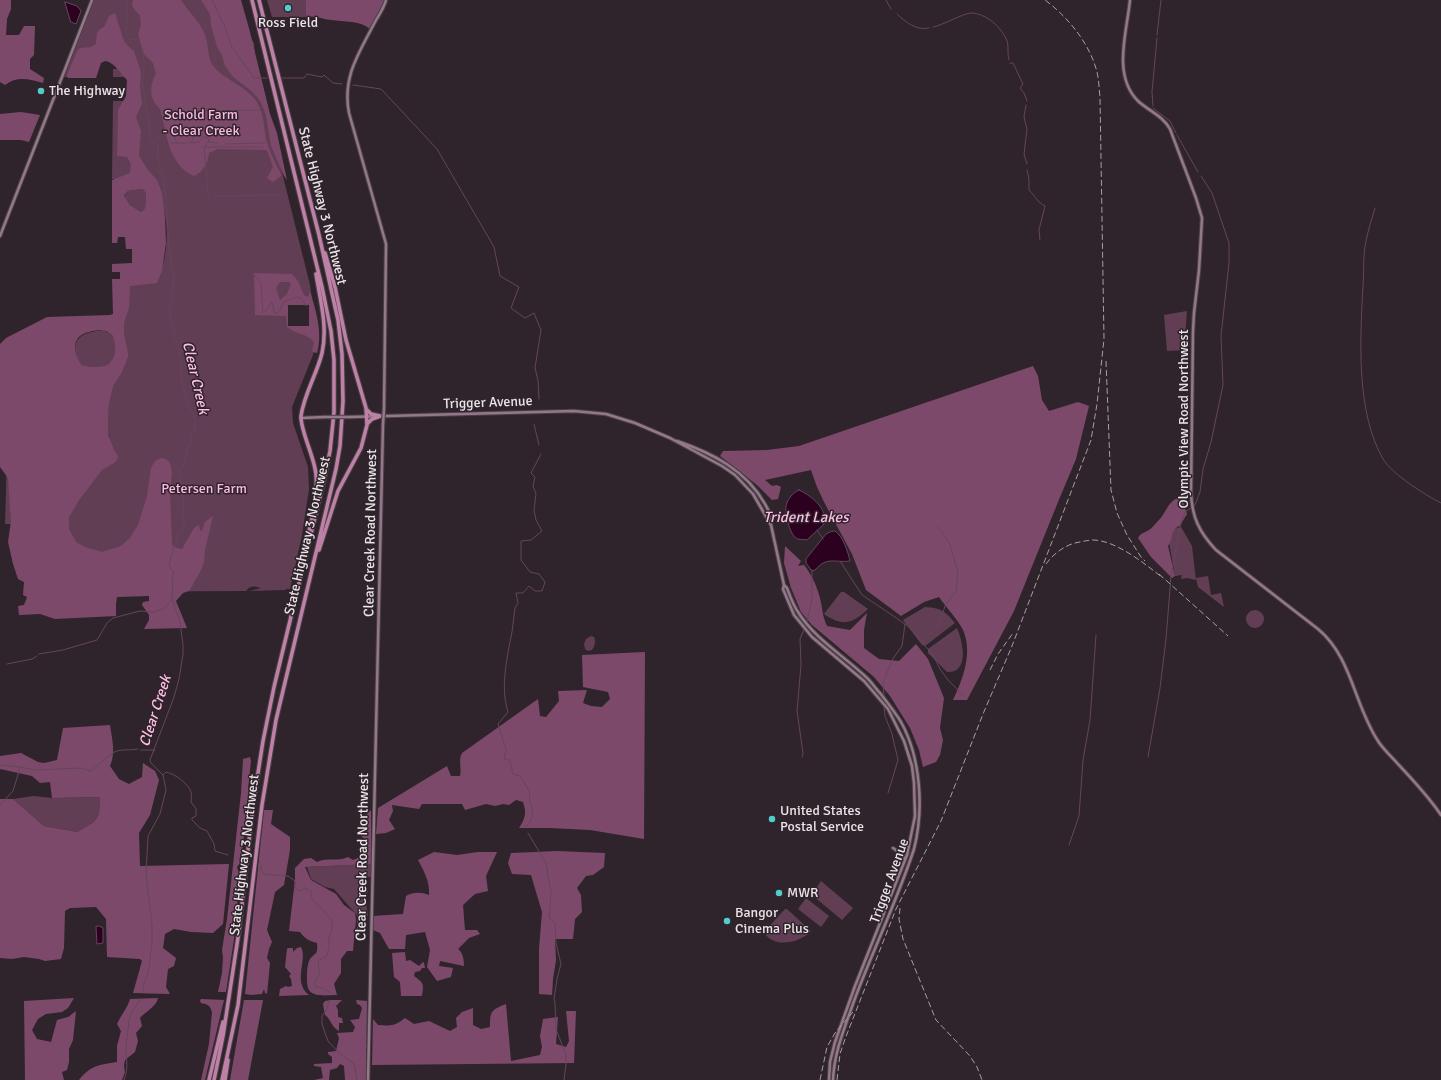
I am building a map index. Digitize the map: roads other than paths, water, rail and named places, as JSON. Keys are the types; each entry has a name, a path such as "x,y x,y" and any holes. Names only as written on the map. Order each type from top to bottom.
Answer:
{"highway":[{"name":"State Highway 3 Northwest","path":"214,1080 223,1036 239,931 253,805 263,741 274,687 329,458 334,412 334,360 326,303 252,0"},
{"name":"State Highway 3 Northwest","path":"222,1080 234,1024 244,958 268,766 282,691 336,469 340,446 343,401 342,359 338,320 319,235 259,0"},
{"path":"312,570 338,491 358,456 367,425 366,408 346,340 330,270 319,235"},
{"path":"298,589 302,560 315,499 316,480 316,470 301,418 305,401 322,352 324,339 322,308 312,250"},
{"path":"366,408 371,414 380,416"},
{"path":"367,425 371,420 380,416"},
{"path":"209,1080 229,1000"},
{"path":"225,1080 234,1024"}],"main road":[{"path":"0,236 92,0"},
{"name":"Clear Creek Road Northwest","path":"368,1080 384,409 386,244 349,113 347,95 348,83 353,66 386,0"},
{"name":"Olympic View Road Northwest","path":"1130,0 1124,55 1126,84 1139,101 1164,121 1170,129 1202,218 1199,270 1194,313 1191,493 1192,508 1195,519 1201,532 1216,550 1330,640 1340,655 1368,723 1377,740 1441,815"},
{"name":"Trigger Avenue","path":"301,418 581,412 606,414 627,420 716,457 738,472 753,488 768,511 772,520 771,525"},
{"name":"Trigger Avenue","path":"670,438 730,471 747,487 757,500 771,525 784,585 783,589 794,615 820,645 864,681 888,709 898,728 909,755 914,784 915,816 911,840 905,860 835,1042 831,1058 829,1080"},
{"path":"713,462 716,457"},
{"name":"Trigger Avenue","path":"784,585 787,588 798,612 809,627 867,677 891,706 902,724 912,752 918,785 919,815 914,849 894,904 868,964 840,1041 834,1067 834,1080"},
{"path":"893,848 903,855 905,860"}],"water":[{"path":"65,2 77,6 81,11 76,24 71,22"},
{"name":"Trident Lakes","path":"799,490 814,499 824,513 825,518 824,524 807,540 795,537 790,530 786,515 787,502 792,495"},
{"name":"Trident Lakes","path":"835,531 843,540 850,561 831,561 823,563 812,571 806,563 806,559 826,534"},
{"path":"99,926 103,928 103,943 97,944 96,927"}],"waterway":[{"name":"Clear Creek","path":"128,0 126,35 130,40 137,39 141,45 144,60 142,82 150,129 150,138 158,144 158,158 164,180 169,248 174,277 171,305 169,307 175,334 174,339 177,342 181,360 182,381 186,398 195,418 195,430 192,433 185,462 179,471 184,502 183,518 185,522 178,533 177,541 174,546 169,565 174,573 172,576 172,599 180,622 183,654 179,679 174,697 150,760 151,763 163,775 166,790 160,814 148,836 146,873 152,925 152,944 148,974 144,983 143,992"},
{"path":"212,0 225,27 232,47 254,78 267,78"},
{"path":"886,0 891,9"},
{"path":"1157,35 1161,0"},
{"path":"933,27 971,13 988,18 1005,36 1008,43 1009,60"},
{"path":"897,14 907,23 916,27 925,29 929,28"},
{"path":"1153,106 1152,92 1157,38"},
{"path":"1010,63 1013,63 1023,84 1020,88 1027,101"},
{"path":"282,78 304,78 307,74 322,77 324,75 333,83 342,84"},
{"path":"353,85 381,89 437,149 494,247 500,276 519,287 511,308 525,318 534,313 541,330 535,368 538,380 539,399"},
{"path":"1026,105 1024,117 1027,129 1024,154 1027,164"},
{"path":"1153,108 1170,121 1176,133"},
{"path":"204,111 259,110"},
{"path":"192,142 193,138 201,130"},
{"path":"154,141 164,134 170,133 177,143"},
{"path":"1177,135 1198,172"},
{"path":"188,143 199,142 204,137 208,138 209,141 204,147 207,179"},
{"path":"208,142 217,143"},
{"path":"171,143 186,143"},
{"path":"225,144 265,143"},
{"path":"204,147 263,147"},
{"path":"1027,170 1029,190 1038,201 1045,206 1039,230 1040,240"},
{"path":"1148,757 1160,688 1171,576 1181,522 1185,512 1195,505 1200,492 1203,469 1211,442 1223,385 1221,336 1229,263 1229,243 1212,193 1201,176"},
{"path":"207,182 208,193 210,196"},
{"path":"214,196 283,195"},
{"path":"1375,208 1364,251 1361,329 1362,375 1368,420 1374,440 1387,465 1409,484 1441,503"},
{"path":"250,269 261,283 264,313 271,303 273,304 274,313 277,313 281,309 283,302 298,297 302,299 306,306"},
{"path":"534,424 539,445"},
{"path":"526,827 530,822 533,813 529,791 520,776 513,774 509,760 504,759 506,749 498,724 508,712 504,683 515,608 518,603 516,593 523,593 529,586 535,591 542,591 545,582 539,574 530,572 521,560 521,541 531,540 542,531 536,520 534,510 536,494 533,486 535,477 531,473 541,454"},
{"path":"922,641 939,625 945,606 956,591 958,573 950,544 938,526"},
{"path":"817,530 823,539"},
{"path":"840,561 862,595 909,627 933,655 940,669 948,680 963,695"},
{"path":"807,622 812,598 812,570"},
{"path":"39,654 63,650 97,640 107,623 113,618 140,611 154,612 165,608 172,599"},
{"path":"884,696 883,683 892,660 902,646 905,624"},
{"path":"802,757 803,753 797,711 801,665 800,639 806,625"},
{"path":"1069,845 1079,816 1083,760 1090,720 1096,635"},
{"path":"7,664 32,659 37,656"},
{"path":"884,705 885,716 892,734 898,760 888,793"},
{"path":"0,765 35,770 82,768 90,771 116,751 138,749"},
{"path":"141,750 155,750"},
{"path":"0,805 13,791 20,768"},
{"path":"163,775 166,772 170,773 181,779 187,785 191,793 191,802 196,809 196,816 192,818 192,820 200,828 207,831 214,844 215,851 228,855"},
{"path":"528,833 546,863 551,893 549,918 555,923 556,943 561,964 554,999 556,1029 566,1055 564,1080"},
{"path":"236,857 241,859"},
{"path":"261,865 261,870 264,874 288,876 295,881 295,888 300,891 305,888 312,892 311,896 314,901 332,920 332,929 329,937 327,956 319,960 318,966 320,972 314,984 316,987 323,988 329,992"},
{"name":"Clear Creek","path":"124,1080 127,1068 126,1046 130,1017 140,999"},
{"path":"329,1001 327,1009 322,1016 322,1024 325,1033 328,1041 337,1051 354,1064 357,1080"}],"railway":[{"path":"837,1080 840,1054 845,1039 896,909 941,821 983,714 1012,646 1091,440 1097,404 1104,339 1099,81 1094,62 1084,41 1062,14 1045,0"},
{"path":"1106,361 1111,490 1117,513 1127,535 1145,561"},
{"path":"1046,564 1055,554 1067,546 1086,541 1103,541 1112,544 1130,554 1163,578"},
{"path":"1159,574 1228,636"},
{"path":"990,670 998,654 1013,633"},
{"path":"900,908 899,919 903,939 936,1020 970,1056 977,1067 982,1080"},
{"path":"820,1080 827,1047 835,1033 853,1012"}],"place":[{"name":"Ross Field","path":"288,8"},
{"name":"The Highway","path":"41,91"},
{"name":"United States Postal Service","path":"772,819"},
{"name":"MWR","path":"779,893"},
{"name":"Bangor Cinema Plus","path":"727,921"}],"park label":[{"name":"Schold Farm - Clear Creek","path":"201,124"},
{"name":"Petersen Farm","path":"204,489"}]}
